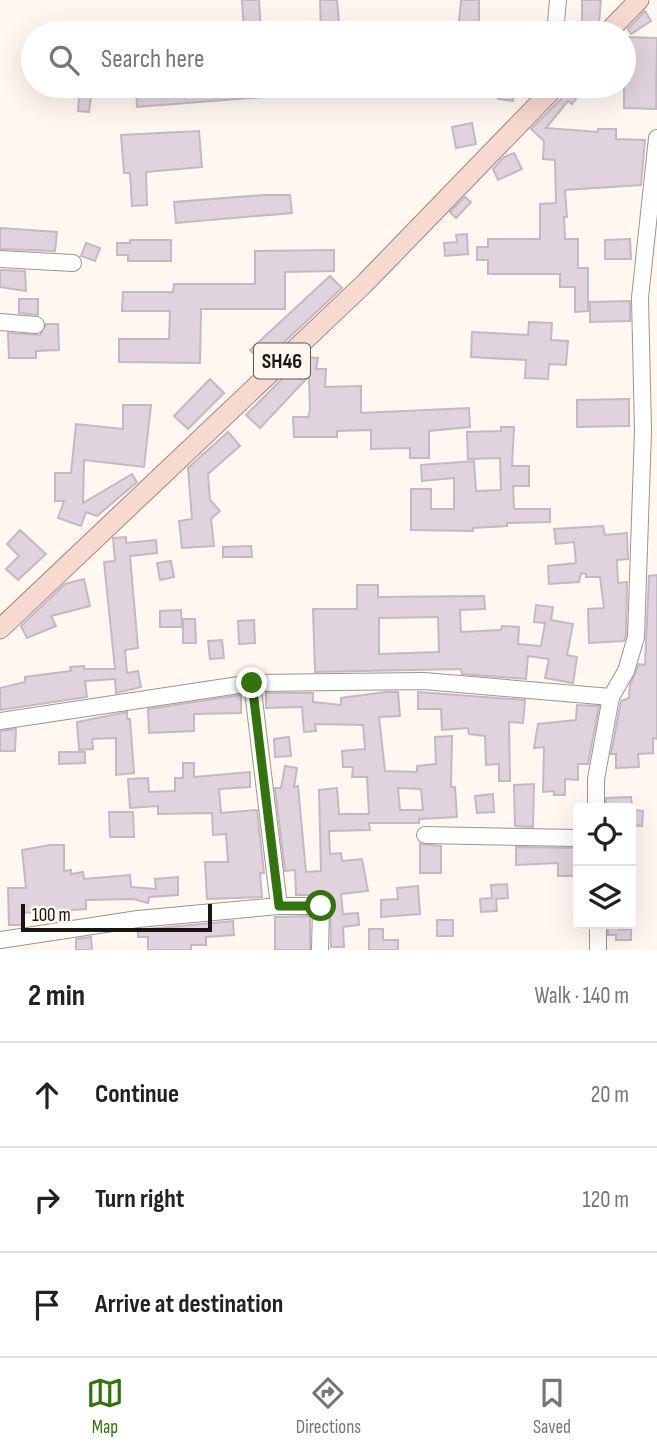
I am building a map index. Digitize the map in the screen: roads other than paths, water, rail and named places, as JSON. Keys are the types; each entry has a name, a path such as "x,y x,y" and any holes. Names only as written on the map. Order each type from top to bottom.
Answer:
{"main road":[{"path":"619,21 639,0"},
{"name":"SH46","path":"0,629 364,284 542,98"}],"street":[{"path":"556,21 558,0"},
{"path":"596,803 596,779 611,697 626,671 636,637 649,503 643,431 640,298 657,138"},
{"path":"0,260 73,263"},
{"path":"0,323 36,325"},
{"path":"0,721 252,683 424,681 611,697"},
{"path":"252,683 279,906"},
{"path":"425,835 573,838"},
{"path":"0,940 138,919 279,906 321,906 320,950"},
{"path":"597,929 598,950"}]}
